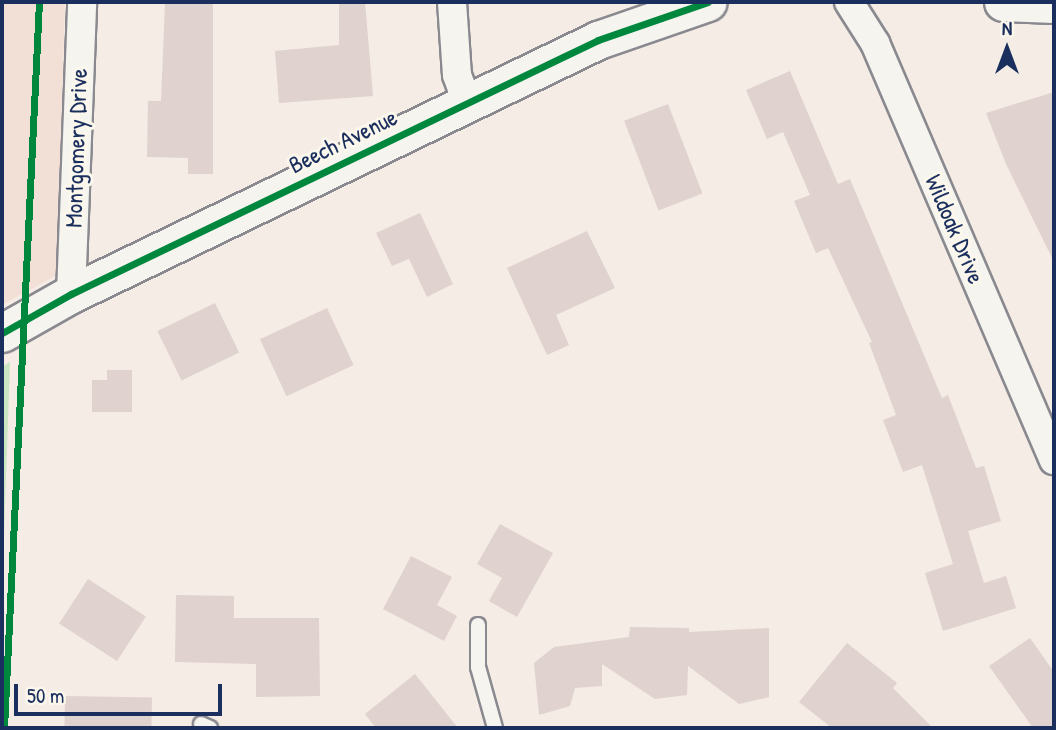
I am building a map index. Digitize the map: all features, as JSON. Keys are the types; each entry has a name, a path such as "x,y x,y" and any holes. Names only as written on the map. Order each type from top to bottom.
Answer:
{"street":[{"name":"Montgomery Drive","path":"71,294 82,2"},
{"path":"452,2 457,75 467,102"},
{"name":"Beech Avenue","path":"2,332 71,294 598,40 708,2"},
{"name":"Wildoak Drive","path":"849,2 874,43 1054,460"},
{"path":"1003,2 1054,4"}],"lane":[{"path":"478,625 478,667 495,728"}],"shaded area":[{"path":"2,2 65,2 57,275 2,305"}],"green space":[{"path":"10,362 2,593 2,367"}],"building":[{"path":"165,2 213,2 213,174 188,174 188,158 147,157 148,101 161,101"},
{"path":"339,2 365,2 373,96 279,103 275,51 339,45"},
{"path":"790,71 838,184 850,179 942,398 948,395 976,468 984,466 1001,521 968,531 984,583 1006,576 1016,608 943,631 925,573 953,564 922,465 903,472 883,420 896,415 869,343 872,342 828,248 816,253 794,201 810,195 783,132 767,139 746,90"},
{"path":"1054,92 1054,262 1006,164 986,113"},
{"path":"668,104 702,194 659,210 624,121"},
{"path":"420,213 453,284 427,297 409,259 392,266 376,233"},
{"path":"587,231 615,288 556,315 569,345 547,355 507,268"},
{"path":"215,303 239,352 182,380 157,331"},
{"path":"327,308 354,365 287,396 260,339"},
{"path":"107,370 132,370 132,412 92,412 92,380 107,380"},
{"path":"500,524 553,553 517,617 489,601 502,578 477,564"},
{"path":"411,556 452,577 437,605 457,616 444,641 383,609"},
{"path":"88,579 146,617 117,661 59,623"},
{"path":"176,595 234,596 234,618 319,618 320,696 256,697 256,664 175,662"},
{"path":"630,627 689,628 689,632 769,628 769,697 739,704 688,666 687,695 655,699 602,664 602,686 575,688 570,706 539,715 534,663 554,647 629,637"},
{"path":"1030,638 1054,672 1054,728 1033,728 989,666"},
{"path":"847,643 897,683 893,688 933,728 832,728 799,702"},
{"path":"415,674 458,728 376,728 365,714"},
{"path":"65,696 152,698 151,728 64,728"}],"cycle path":[{"path":"4,728 39,2"},
{"path":"2,333 71,294 598,40 708,2"}]}
